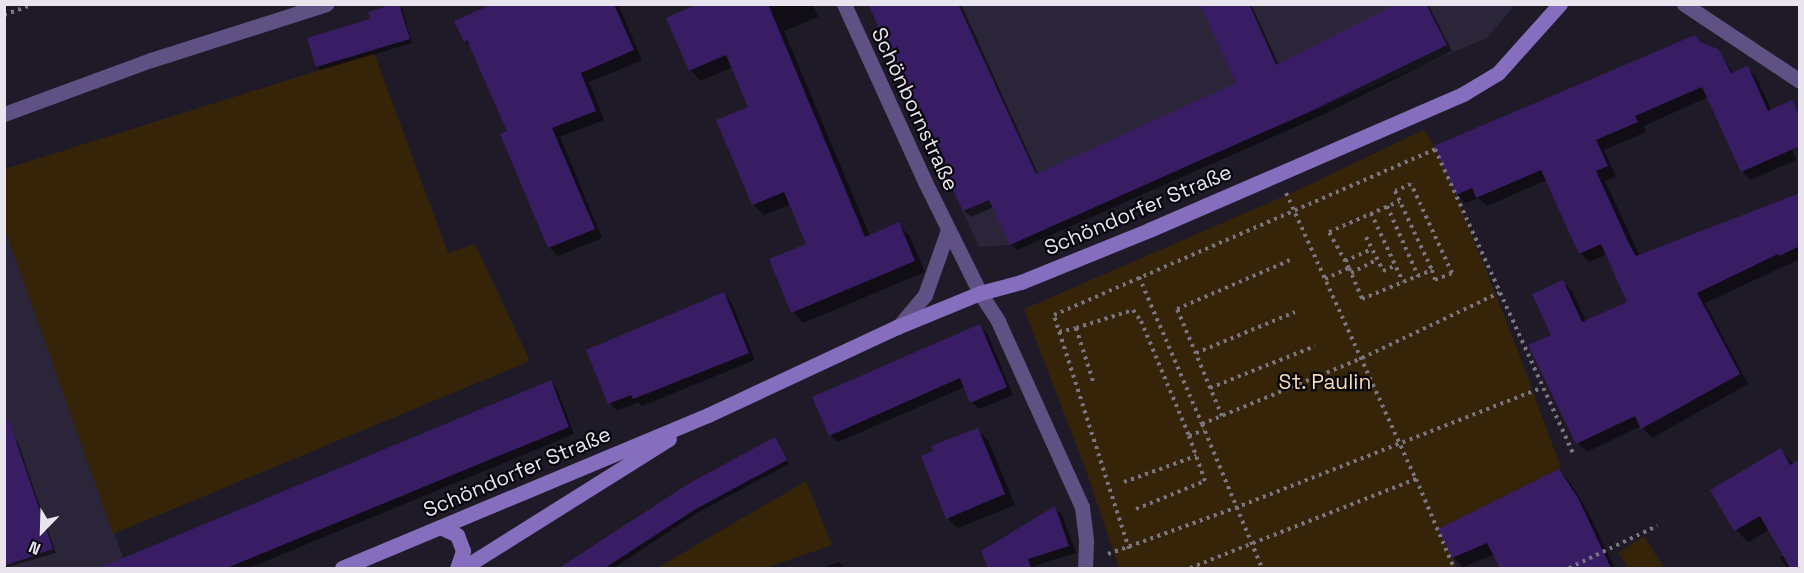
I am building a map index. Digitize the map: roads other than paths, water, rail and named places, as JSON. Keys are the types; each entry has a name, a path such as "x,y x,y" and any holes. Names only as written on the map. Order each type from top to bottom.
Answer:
{"main road":[{"name":"Schöndorfer Straße","path":"342,568 708,415 897,327 981,293 1022,282 1471,89 1498,73 1560,4"},
{"name":"Schöndorfer Straße","path":"463,568 708,415"},
{"path":"440,527 457,535 464,551 457,568"}],"street":[{"path":"4,114 151,60 326,4"},
{"name":"Schönbornstraße","path":"844,4 948,230 998,321 1082,507 1086,563"},
{"path":"1684,4 1800,81"},
{"path":"897,327 925,295 948,230"}],"park label":[{"name":"St. Paulin","path":"1325,382"}]}
